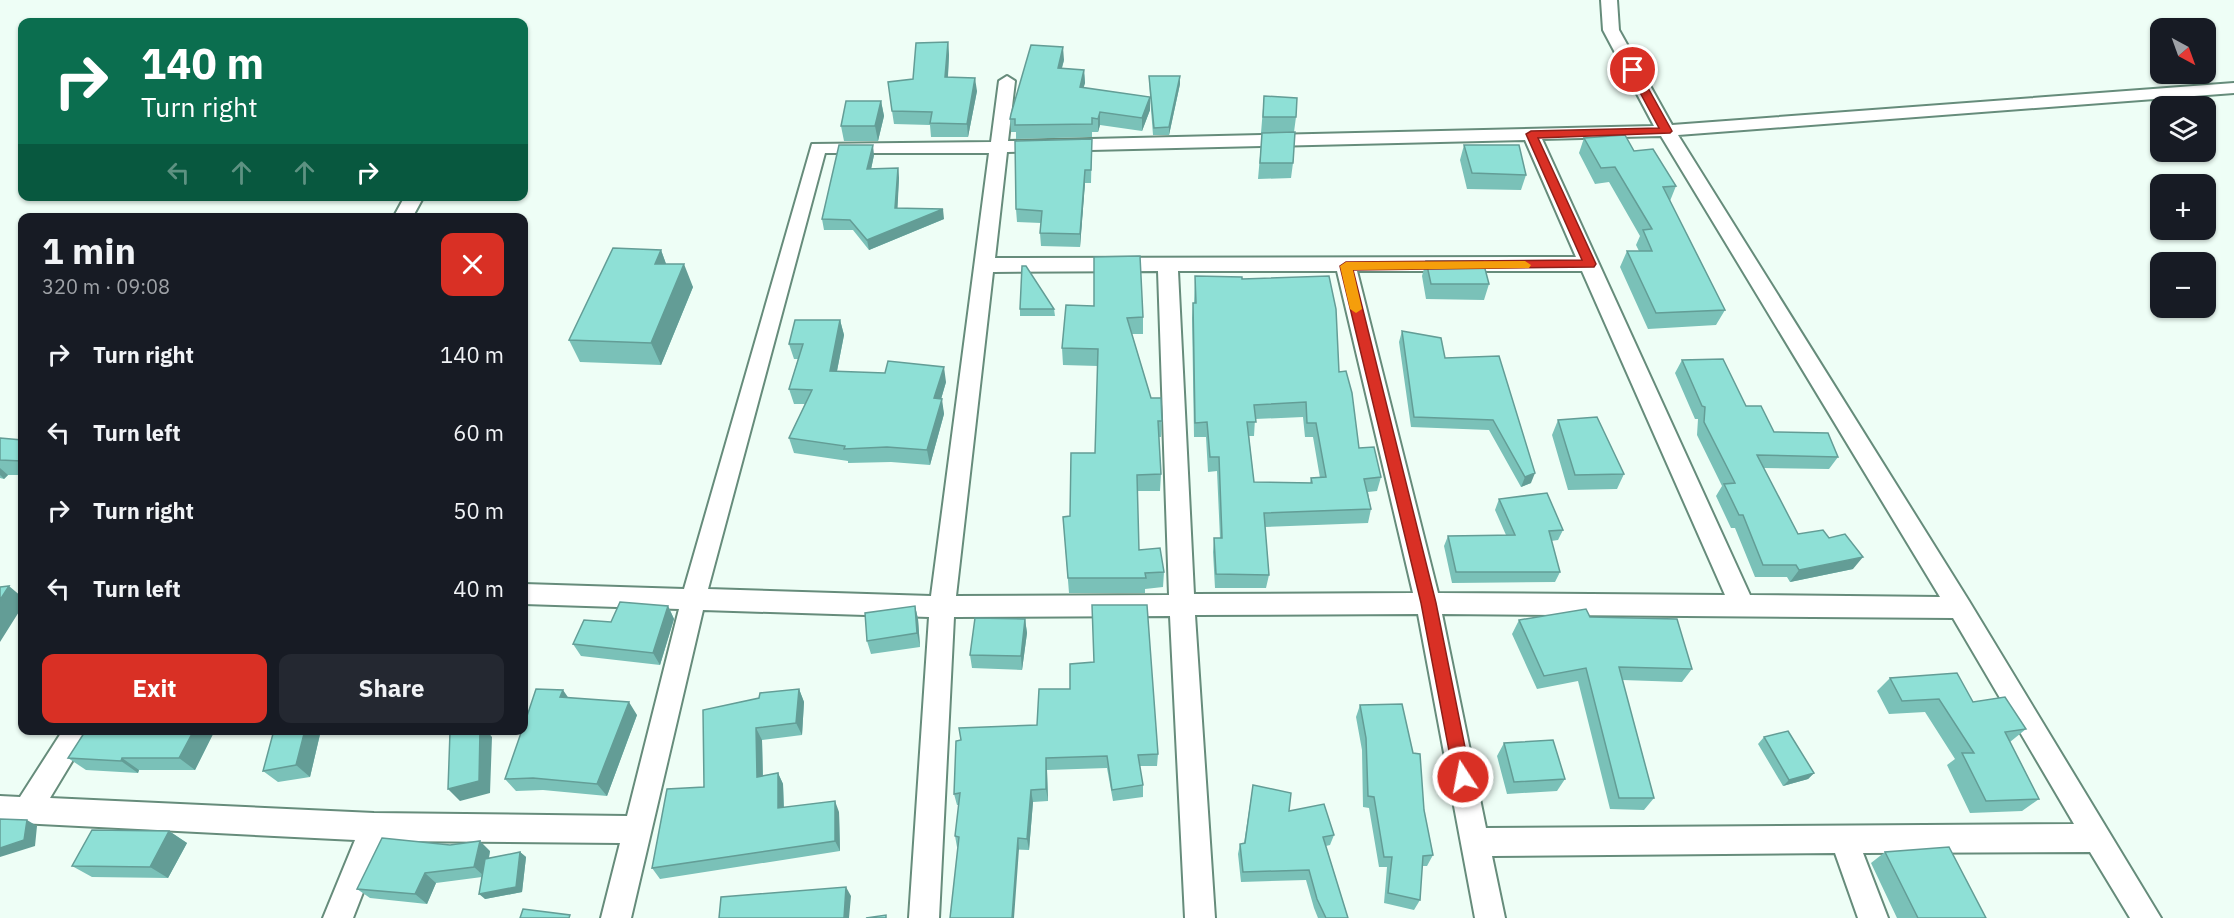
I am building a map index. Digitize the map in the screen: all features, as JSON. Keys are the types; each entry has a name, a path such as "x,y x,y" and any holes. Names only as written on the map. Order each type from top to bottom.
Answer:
{"street":[{"path":"1609,0 1611,30 1666,131 1960,608 2146,918"},
{"path":"924,918 942,607 1007,81"},
{"path":"616,918 693,601 818,148 999,147 1666,131 2234,88"},
{"path":"1531,134 1742,606"},
{"path":"984,265 1590,264"},
{"path":"1167,266 1182,605 1200,918"},
{"path":"1346,266 1428,603 1490,918"},
{"path":"528,594 942,607 1428,603 1960,608"},
{"path":"27,810 75,735"},
{"path":"0,809 374,826 638,830"},
{"path":"338,918 374,826"},
{"path":"1475,842 2098,838"},
{"path":"1844,840 1873,918"}],"building":[{"path":"948,42 945,77 975,78 967,124 930,123 932,112 892,111 888,82 913,79 916,43"},
{"path":"1031,45 1063,47 1058,68 1084,70 1080,87 1150,97 1142,118 1100,112 1098,119 1092,118 1092,124 1015,125 1015,119 1010,119 1011,114"},
{"path":"1149,76 1180,76 1169,127 1154,128"},
{"path":"1264,96 1297,98 1296,117 1263,117"},
{"path":"846,101 881,101 875,126 841,126"},
{"path":"1295,132 1293,163 1260,163 1262,133"},
{"path":"1625,135 1634,151 1653,149 1676,186 1663,187 1725,310 1656,313 1627,251 1652,251 1643,230 1652,229 1615,167 1601,168 1584,138"},
{"path":"1092,139 1091,170 1085,170 1080,234 1040,233 1042,211 1016,209 1015,141"},
{"path":"839,145 873,145 867,169 898,168 895,208 943,209 867,240 850,220 822,219"},
{"path":"1464,145 1519,145 1526,175 1472,173"},
{"path":"613,248 661,250 655,264 684,264 651,343 569,340"},
{"path":"1140,256 1143,317 1127,318 1151,398 1161,398 1162,421 1158,421 1161,474 1137,475 1139,550 1160,548 1164,572 1145,573 1146,578 1068,578 1063,517 1070,516 1071,453 1095,453 1098,349 1062,348 1066,305 1094,306 1094,257"},
{"path":"1426,261 1483,261 1489,284 1431,284"},
{"path":"1022,266 1026,266 1054,309 1020,309"},
{"path":"1195,276 1242,277 1242,279 1329,276 1336,309 1339,372 1346,371 1352,393 1359,448 1374,447 1381,477 1364,479 1371,509 1264,513 1269,575 1216,574 1214,538 1222,538 1219,457 1210,457 1207,422 1195,423 1193,303 1196,303","holes":["1306,402 1307,423 1316,423 1326,477 1311,478 1312,483 1254,482 1247,422 1256,422 1254,405"]},
{"path":"795,320 840,320 830,371 885,373 888,361 944,367 934,398 942,399 927,450 887,447 844,449 845,446 789,438 812,390 789,389 803,344 789,344"},
{"path":"1402,331 1441,338 1445,358 1499,356 1535,473 1525,477 1493,420 1414,417"},
{"path":"1723,359 1746,406 1761,406 1774,432 1828,433 1838,457 1757,455 1798,534 1823,530 1829,538 1845,534 1863,557 1799,570 1796,565 1763,565 1743,515 1739,515 1724,484 1735,483 1704,422 1705,407 1702,406 1682,360"},
{"path":"1597,417 1624,474 1575,475 1558,420"},
{"path":"0,438 18,440 18,461 0,460"},
{"path":"1547,493 1563,530 1549,531 1560,572 1456,572 1448,536 1515,535 1499,499"},
{"path":"9,586 0,600 0,587"},
{"path":"620,602 668,606 653,653 573,644 584,620 611,622"},
{"path":"1092,605 1147,605 1158,754 1138,755 1143,785 1112,790 1107,756 1046,758 1046,789 1031,790 1027,839 1018,838 1012,918 950,918 959,837 955,836 960,793 954,794 956,741 961,740 959,728 1037,725 1039,689 1070,689 1070,664 1094,662"},
{"path":"915,606 917,633 867,641 865,613"},
{"path":"1586,609 1590,617 1677,619 1692,669 1619,667 1654,798 1619,798 1586,668 1544,676 1519,620"},
{"path":"975,618 1025,619 1021,656 970,655"},
{"path":"1957,673 1973,702 2005,697 2026,729 2005,732 2039,799 1986,801 1962,753 1974,753 1939,699 1902,701 1890,678"},
{"path":"536,689 563,690 560,697 629,702 597,784 533,778 505,779 520,735 528,735 528,713"},
{"path":"799,689 796,723 756,728 757,777 778,773 778,808 835,801 835,841 652,868 667,789 704,787 703,710 759,698 760,693"},
{"path":"1402,704 1413,753 1420,754 1424,810 1433,855 1423,856 1420,900 1388,893 1392,857 1384,857 1374,797 1368,796 1366,738 1360,705"},
{"path":"1788,731 1814,773 1789,780 1764,737"},
{"path":"83,735 191,735 179,758 122,758 121,761 68,758"},
{"path":"273,735 304,735 296,765 263,771"},
{"path":"450,735 480,735 479,781 448,789"},
{"path":"1553,740 1565,779 1514,782 1504,743"},
{"path":"1253,785 1291,793 1289,811 1324,804 1334,835 1323,837 1348,918 1326,918 1317,899 1309,870 1243,872 1240,844 1245,843"},
{"path":"0,819 27,820 24,840 0,848"},
{"path":"92,830 169,831 150,867 72,866"},
{"path":"382,838 450,845 480,841 474,867 425,873 415,894 357,889"},
{"path":"1949,847 1986,918 1918,918 1885,852"},
{"path":"520,852 516,887 479,894 485,859"},
{"path":"846,887 844,918 719,918 721,897"},
{"path":"523,909 570,915 569,918 520,918"},
{"path":"886,915 886,918 866,918"}],"slow traffic":[{"path":"1356,309 1346,266 1525,265"}],"route":[{"path":"1463,777 1428,603 1346,266 1590,264 1531,134 1666,131 1633,70"}]}
